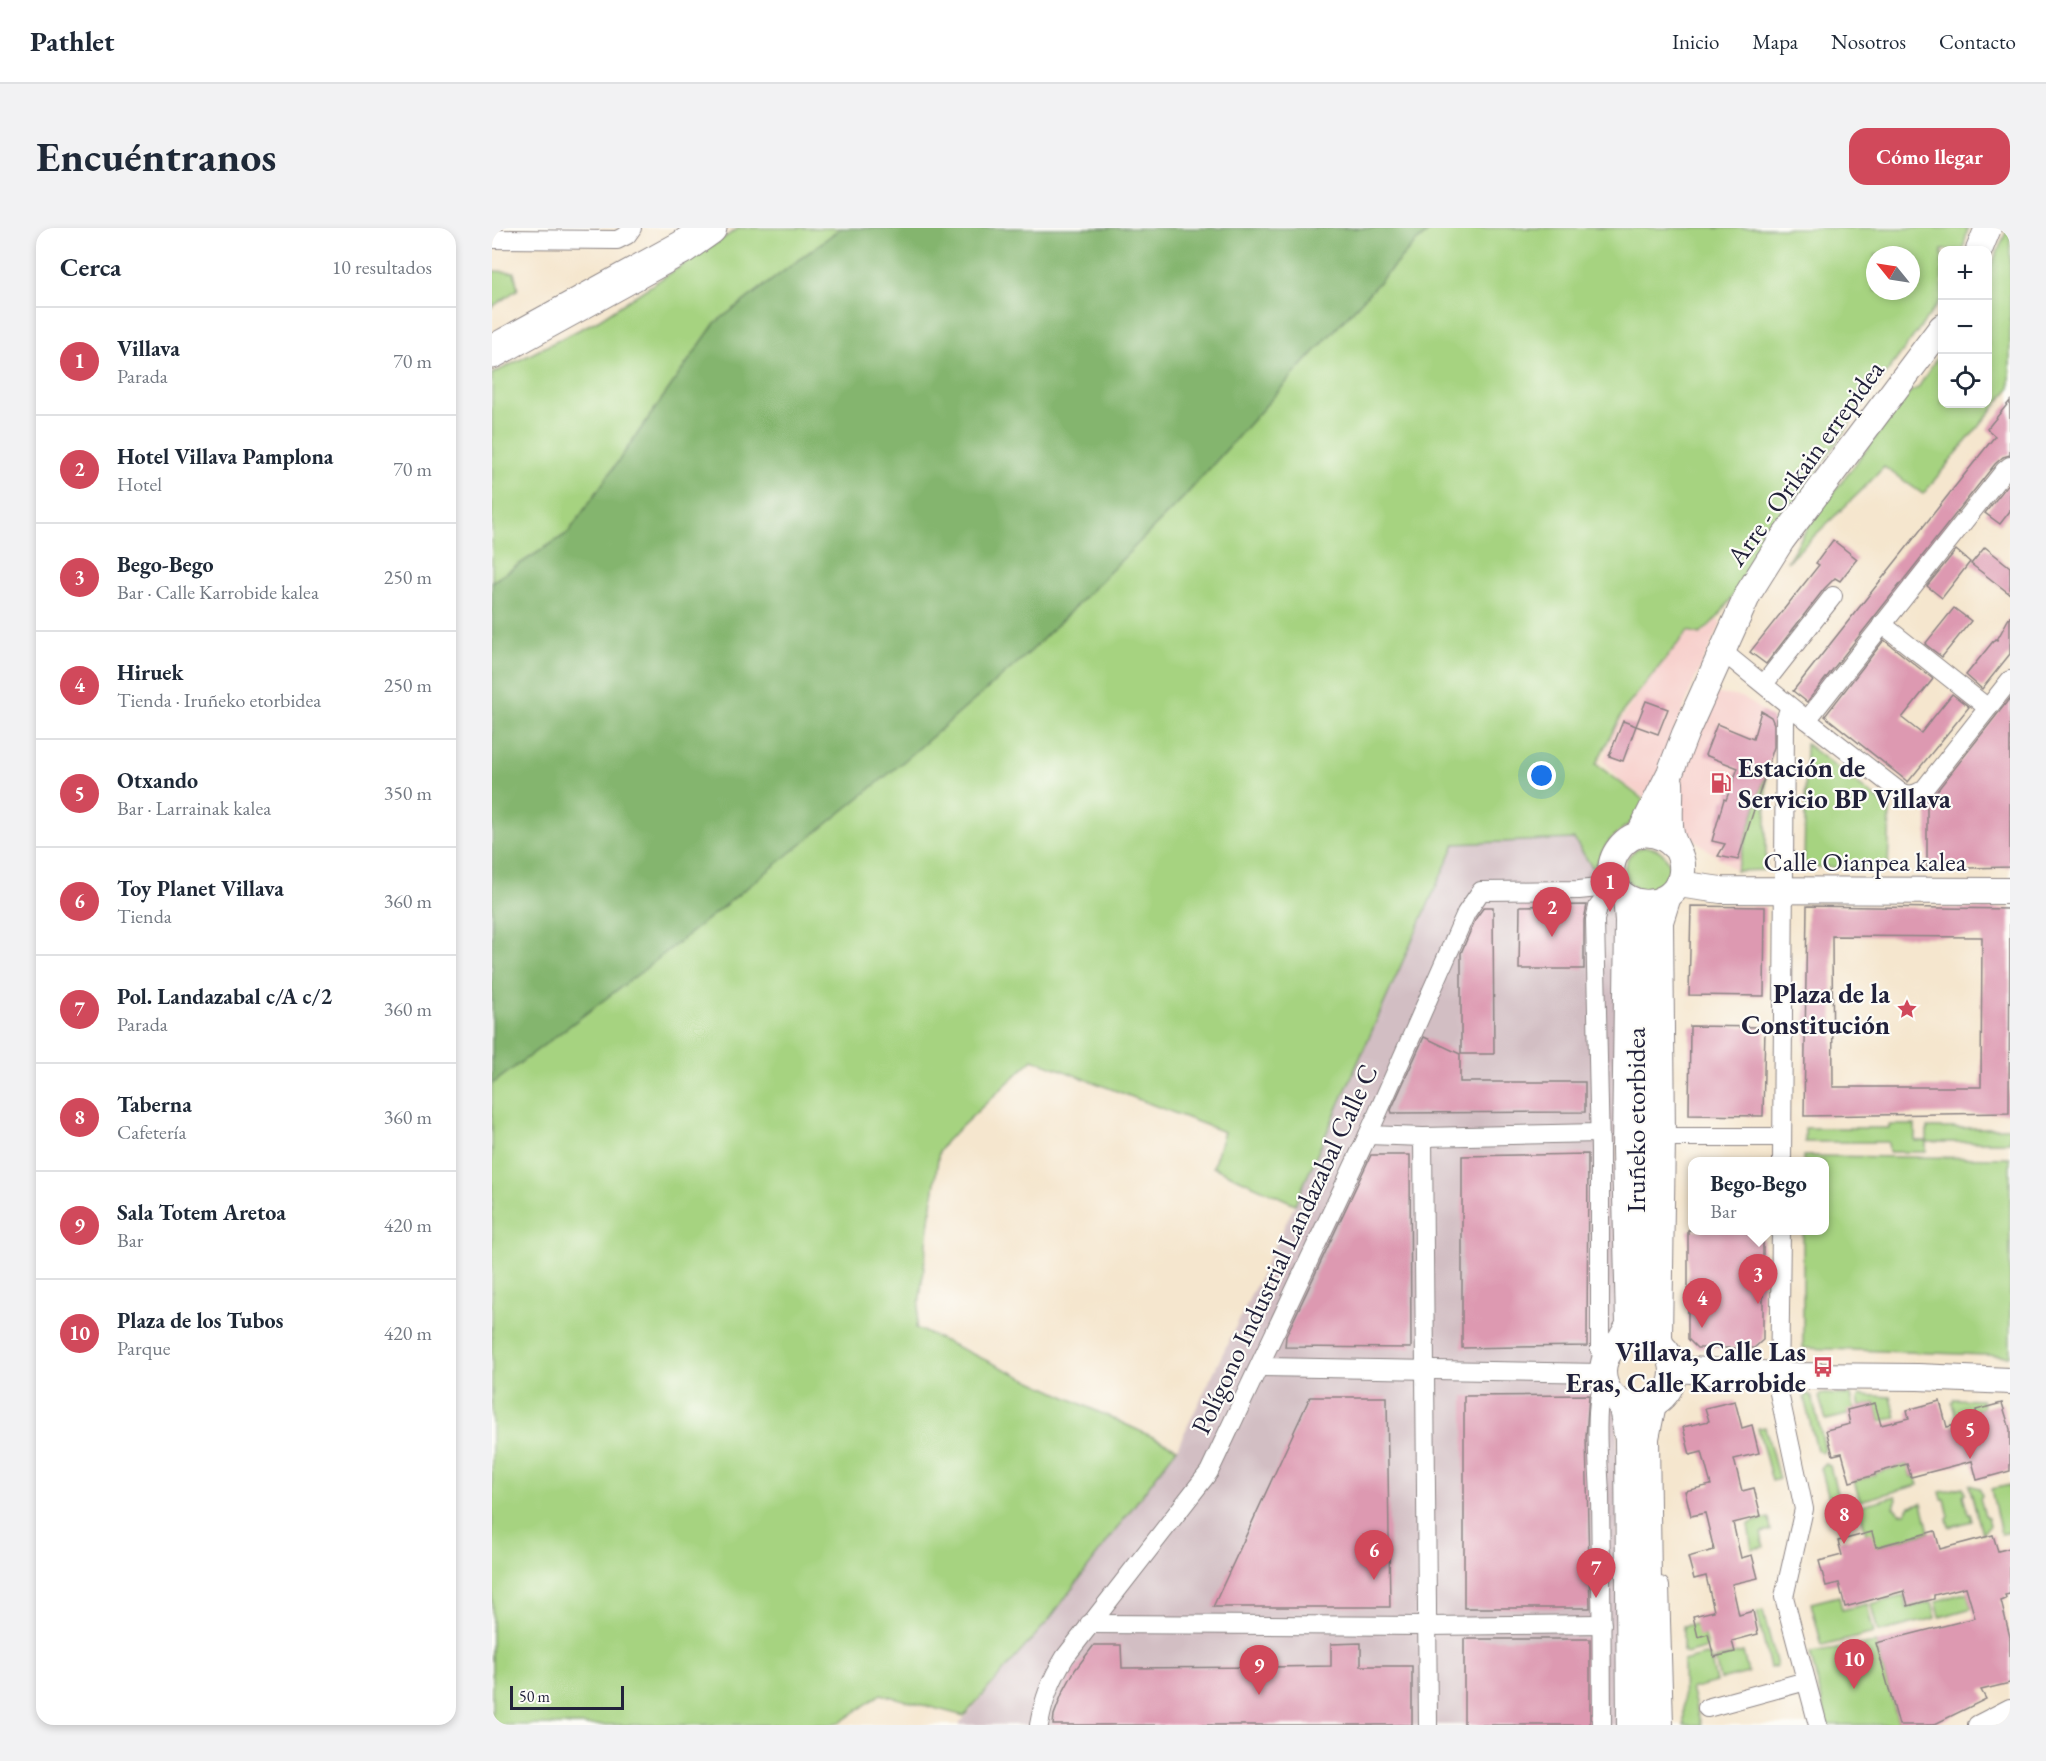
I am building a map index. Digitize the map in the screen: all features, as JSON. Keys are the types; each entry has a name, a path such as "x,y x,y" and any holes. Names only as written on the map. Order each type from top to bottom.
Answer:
{"highway":[{"path":"492,352 683,247 711,228"}],"main road":[{"path":"1981,246 1988,228"},
{"name":"Arre - Orikain errepidea","path":"1640,834 1670,774 1685,734 1749,592 1780,541 1938,332"},
{"path":"1670,774 1671,833 1677,851 1682,863 1682,874 1671,892 1647,904 1638,903 1619,888 1611,867 1614,854 1624,841 1640,834 1651,833 1669,841 1677,851 1697,878 1721,890"},
{"name":"Iruñeko etorbidea","path":"1608,1364 1629,1324 1625,1150 1628,921 1619,888"},
{"name":"Calle Oianpea kalea","path":"1671,892 1721,890 2010,891"},
{"name":"Iruñeko etorbidea","path":"1663,1353 1648,1318 1646,993 1650,922 1671,892"},
{"path":"1657,1401 1642,1407 1621,1403 1613,1397 1608,1364 1630,1338 1640,1337 1663,1353 1779,1374 2010,1381"},
{"path":"1650,1725 1646,1438 1657,1401 1669,1387 1663,1353"},
{"path":"1621,1403 1628,1439 1630,1725"}],"street":[{"path":"492,238 617,240 627,235 632,228"},
{"path":"1807,720 2007,469"},
{"path":"1764,684 1833,596"},
{"path":"1882,624 1988,708"},
{"path":"1722,651 1790,707 1900,792 1908,795 1917,794 1924,789 2010,680"},
{"path":"1782,1157 1785,720 1790,707"},
{"path":"1602,1725 1598,1444 1599,1392 1608,1364 1600,1350 1595,920 1598,907 1619,888"},
{"name":"Polígono Industrial Landazabal Calle C","path":"1039,1725 1042,1705 1050,1683 1065,1657 1209,1473 1368,1135 1466,913 1481,891 1619,888"},
{"name":"Iruñeko etorbidea","path":"1663,1353 1666,1137 1664,922 1671,892"},
{"path":"1368,1135 1424,1137 1599,1133"},
{"path":"1424,1137 1428,1725"},
{"path":"1666,1137 1782,1137"},
{"path":"1782,1235 1779,1393 1804,1509 1784,1596 1818,1725"},
{"path":"1260,1367 1425,1370 1608,1364"},
{"path":"1657,1401 1664,1725"},
{"path":"1089,1624 1428,1626 1602,1624"},
{"path":"1707,1708 1806,1681"},
{"path":"1977,1725 2010,1708"}],"shaded area":[{"path":"1717,620 1721,623 1693,684 1662,763 1651,802 1621,781 1603,760 1614,730 1636,697 1688,631 1701,635"},
{"name":"Estación de Servicio BP Villava","path":"1710,693 1742,697 1771,717 1778,732 1736,871 1681,829 1676,797 1688,750"},
{"path":"1574,839 1623,919 1617,1143 1619,1725 958,1725 1048,1621 1177,1448 1295,1204 1455,844"}],"green space":[{"path":"739,228 841,228 715,323 568,533 492,582 492,374 600,319"},
{"path":"841,228 1433,228 1415,243 1184,497 1031,651 897,767 823,827 641,972 492,1084 492,582 568,533 715,323"},
{"path":"1433,228 1968,228 1964,246 1938,246 1938,303 1856,414 1719,616 1700,634 1688,631 1624,710 1596,764 1649,804 1645,809 1610,840 1593,869 1574,839 1455,844 1295,1204 1213,1167 1224,1132 1033,1059 946,1141 939,1151 916,1328 1177,1448 1048,1621 964,1716 881,1694 839,1723 829,1725 492,1725 492,1084 641,972 823,827 897,767 1031,651 1184,497 1415,243"},
{"path":"2010,228 2010,388 1923,494 1884,467 1787,562 1809,525 1911,391 1918,388 1938,356 1938,408 1992,408 1992,264"},
{"path":"492,271 514,272 518,289 492,307"},
{"path":"1806,744 1890,809 1888,868 1804,867"},
{"path":"1766,773 1766,870 1736,871"},
{"path":"1647,847 1656,848 1663,853 1668,860 1668,878 1663,885 1656,890 1647,891 1638,890 1631,885 1626,878 1625,869 1626,860 1631,853 1638,848"},
{"path":"1889,1125 1915,1125 1915,1141 1926,1141 1926,1152 1889,1152 1888,1142 1805,1142 1805,1128 1889,1128"},
{"path":"1927,1128 2010,1128 2010,1142 1927,1142"},
{"path":"1803,1156 2010,1158 2010,1356 1803,1348 1803,1235 1829,1235 1829,1157"},
{"path":"1807,1394 1812,1396 1825,1449 1822,1453 1817,1450 1804,1398"},
{"path":"1821,1394 1851,1395 1855,1413 1826,1420 1819,1397"},
{"path":"1860,1395 1891,1397 1896,1418 1880,1421 1875,1403 1860,1407 1858,1399"},
{"path":"1954,1399 1982,1400 1983,1408 1976,1410 1977,1417 1957,1421 1952,1403"},
{"path":"1765,1427 1779,1479 1772,1481 1758,1428"},
{"path":"1825,1464 1830,1466 1843,1515 1833,1521 1825,1517 1830,1502 1821,1468"},
{"path":"1907,1464 1911,1477 1915,1476 1918,1485 1860,1501 1854,1481"},
{"path":"1969,1485 1980,1488 1982,1496 1980,1498 1985,1516 1988,1517 1990,1526 1982,1533"},
{"path":"2010,1485 2010,1532 2001,1534 1991,1489"},
{"path":"1963,1487 1968,1514 1972,1521 1949,1527 1945,1499 1942,1499 1940,1492"},
{"path":"1896,1496 1897,1500 1893,1507 1900,1513 1905,1513 1910,1506 1922,1503 1929,1532 1876,1547 1866,1534 1859,1506"},
{"path":"1769,1518 1771,1531 1761,1533 1764,1547 1752,1549 1748,1525"},
{"path":"1968,1592 1972,1608 1940,1617 1936,1601"},
{"path":"1839,1596 1842,1610 1867,1604 1874,1633 1822,1646 1811,1603"},
{"path":"1904,1596 1907,1608 1932,1602 1936,1618 1878,1632 1871,1604"},
{"path":"1763,1611 1777,1666 1770,1668 1757,1612"},
{"path":"1695,1624 1704,1635 1707,1648 1686,1654 1683,1652 1683,1626"},
{"path":"1876,1643 1899,1725 1828,1725 1810,1653"},
{"path":"1743,1652 1748,1673 1720,1680 1715,1659"},
{"path":"1706,1655 1710,1657 1716,1682 1691,1689 1701,1725 1684,1725 1683,1661"}],"building":[{"path":"2010,401 2010,455 2003,457 1995,464 1807,702 1793,691 1995,436 1987,429"},
{"path":"2010,482 2010,511 2000,524 1985,513"},
{"path":"1833,540 1857,559 1840,581 1835,578 1824,589 1766,664 1750,652 1819,565 1816,563"},
{"path":"1985,547 2010,567 2010,594 1971,564"},
{"path":"1956,550 1970,562 1942,598 1927,586"},
{"path":"1954,608 1971,621 1942,657 1925,644"},
{"path":"2010,616 2010,654 1982,689 1966,675 1995,639 1997,640"},
{"path":"1884,640 1933,679 1902,718 1921,733 1952,694 1969,707 1908,782 1825,716"},
{"path":"2010,698 2010,867 1927,869 1927,800 1933,796"},
{"path":"1646,701 1668,709 1658,734 1636,726"},
{"path":"1761,711 1771,717 1774,724 1774,747 1738,860 1718,856 1725,844 1712,841 1724,799 1726,800 1738,768 1705,755 1717,724 1753,739"},
{"path":"1623,721 1636,726 1623,761 1609,756"},
{"path":"1587,905 1584,920 1584,969 1519,969 1520,906"},
{"path":"1691,906 1765,907 1764,996 1689,995"},
{"path":"1807,906 2010,909 2009,1113 1804,1116","holes":["1832,936 1982,937 1981,1087 1833,1087"]},
{"path":"1484,907 1493,907 1494,1054 1461,1054 1461,953 1476,918"},
{"path":"1690,1026 1765,1027 1763,1116 1689,1115"},
{"path":"1424,1037 1460,1054 1460,1082 1585,1082 1585,1112 1392,1113 1391,1110"},
{"path":"1588,1154 1587,1346 1462,1348 1462,1156"},
{"path":"1371,1155 1410,1155 1411,1348 1285,1347 1286,1336"},
{"path":"1688,1235 1763,1235 1763,1340 1754,1348 1697,1348 1688,1339"},
{"path":"1589,1395 1586,1437 1590,1608 1464,1608 1464,1396"},
{"path":"1310,1397 1387,1397 1390,1607 1213,1607"},
{"path":"1735,1401 1742,1428 1752,1425 1759,1453 1734,1459 1742,1491 1754,1488 1761,1516 1733,1523 1741,1558 1752,1555 1758,1578 1732,1584 1739,1615 1753,1611 1758,1634 1732,1641 1735,1652 1714,1657 1708,1634 1698,1637 1693,1616 1714,1611 1706,1576 1694,1579 1688,1557 1714,1550 1705,1513 1691,1516 1685,1491 1711,1485 1702,1452 1690,1455 1683,1427 1709,1421 1705,1408"},
{"path":"1940,1401 1947,1427 1977,1420 1976,1410 2002,1403 2010,1429 2010,1471 1977,1480 1972,1461 1911,1477 1907,1464 1850,1482 1842,1453 1833,1455 1826,1430 1850,1424 1847,1410 1875,1403 1881,1425 1909,1418 1907,1410"},
{"path":"1935,1531 1940,1549 1993,1535 1998,1551 2010,1548 2010,1594 2005,1595 2006,1599 2001,1601 2010,1637 2010,1683 1981,1690 1986,1699 1933,1725 1899,1725 1876,1643 1975,1618 1966,1587 1934,1595 1934,1599 1908,1606 1904,1591 1845,1607 1839,1583 1826,1586 1819,1561 1842,1555 1838,1541 1872,1532 1876,1547"},
{"path":"1464,1639 1590,1639 1590,1725 1464,1725"},
{"path":"1361,1643 1361,1666 1412,1666 1412,1725 1053,1725 1054,1715 1062,1694 1075,1670 1094,1645 1121,1645 1122,1668 1272,1667 1331,1666 1331,1644"}],"place":[{"name":"Estación de Servicio BP Villava","path":"1721,783"},
{"name":"Villava","path":"1610,912"},
{"name":"Hotel Villava Pamplona","path":"1552,937"},
{"name":"Plaza de la Constitución","path":"1907,1009"},
{"name":"Bego-Bego","path":"1758,1304"},
{"name":"Hiruek","path":"1702,1328"},
{"name":"Villava, Calle Las Eras, Calle Karrobide","path":"1823,1367"},
{"name":"Otxando","path":"1970,1459"},
{"name":"Taberna","path":"1844,1544"},
{"name":"Toy Planet Villava","path":"1374,1580"},
{"name":"Pol. Landazabal c/A c/2","path":"1596,1598"},
{"name":"Plaza de los Tubos","path":"1854,1689"},
{"name":"Sala Totem Aretoa","path":"1259,1695"}]}
